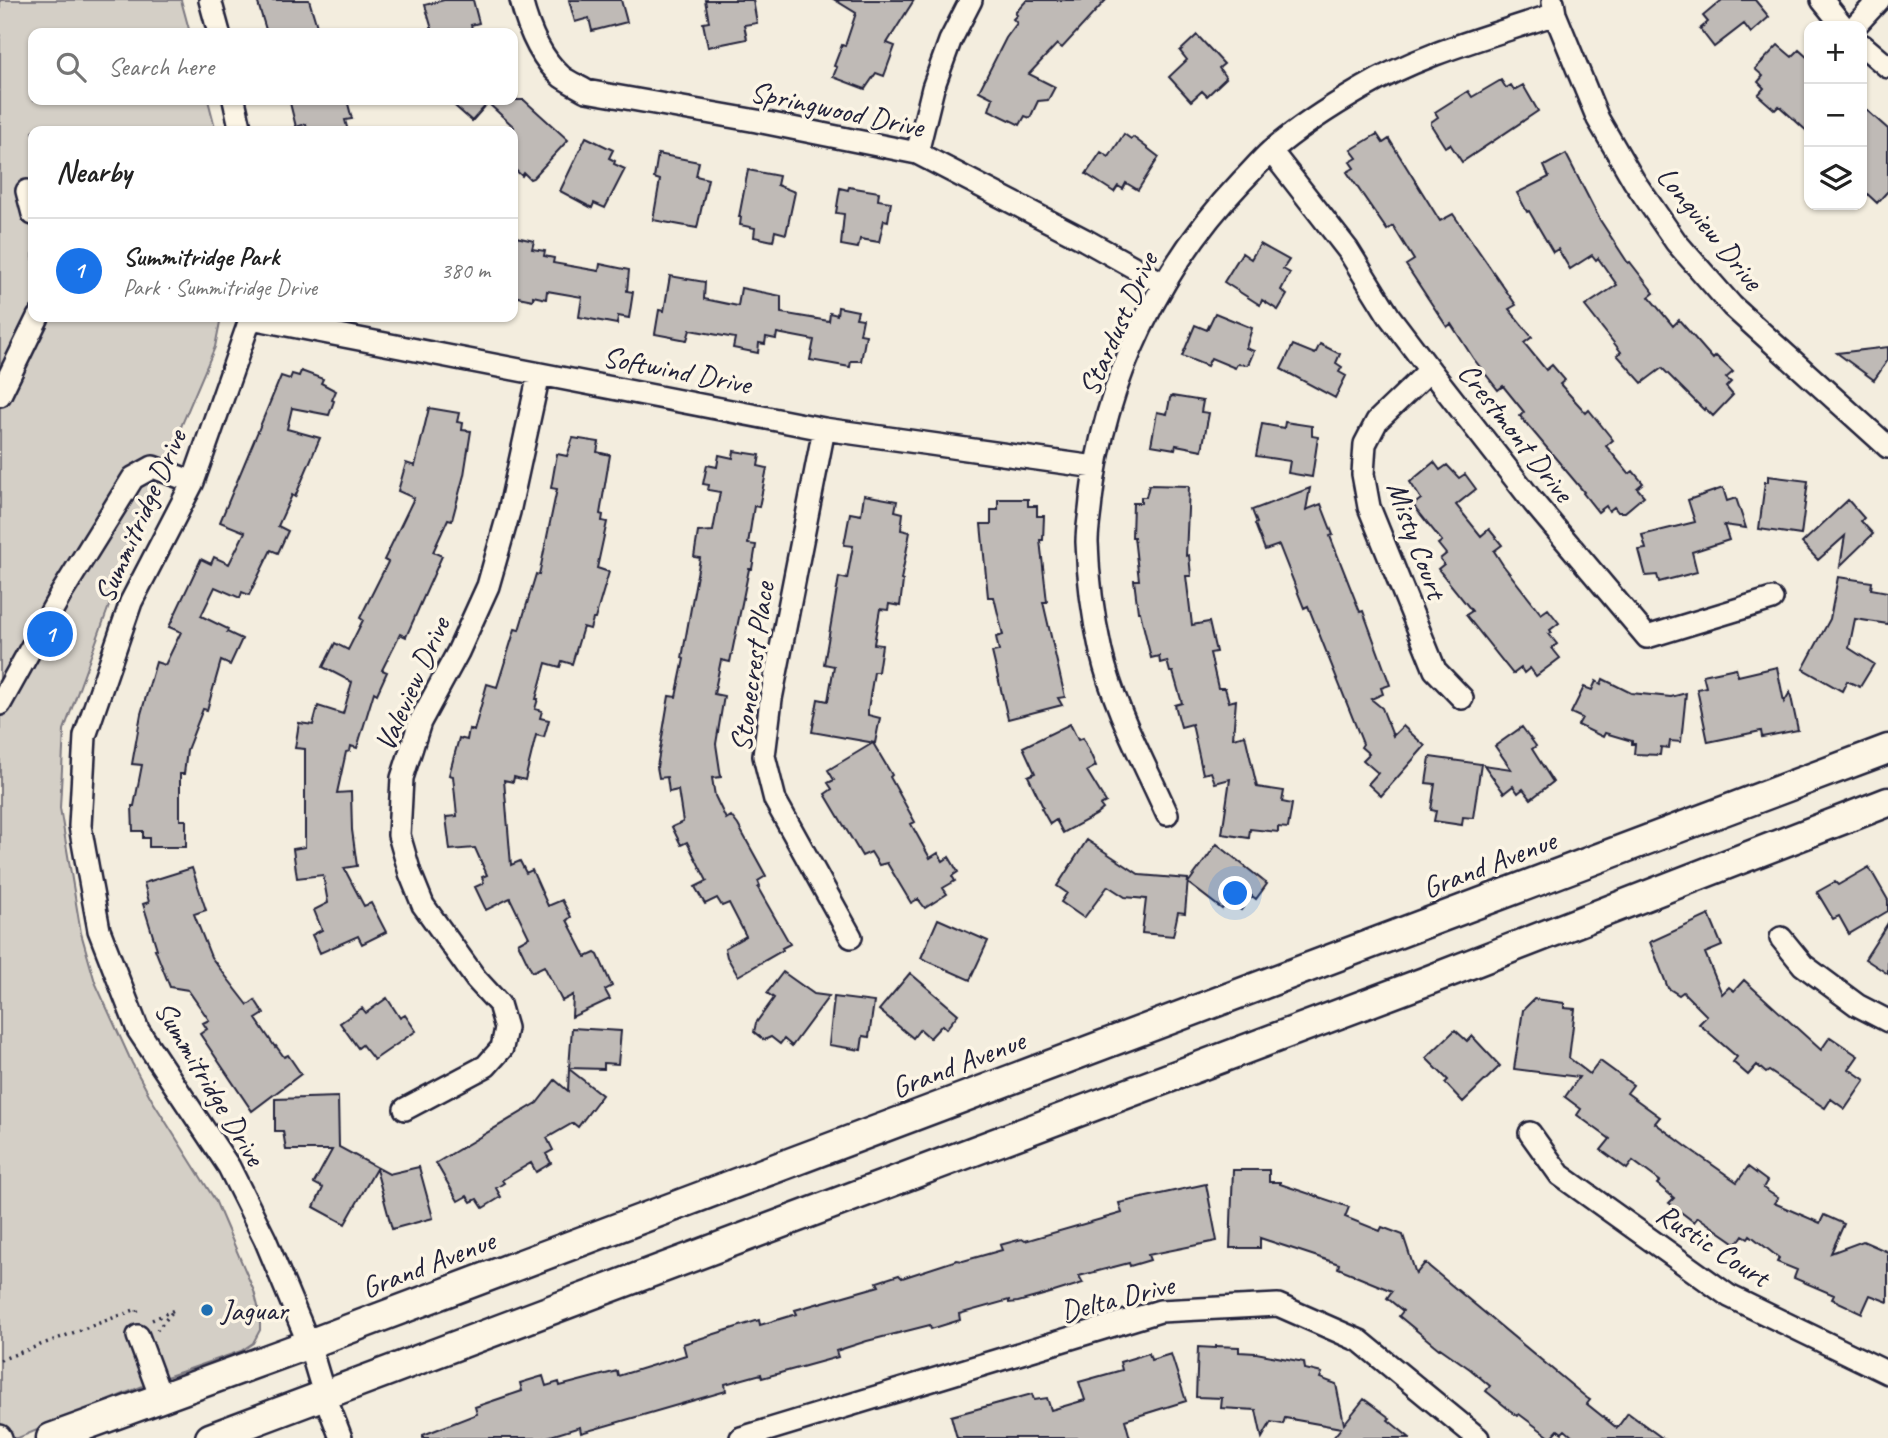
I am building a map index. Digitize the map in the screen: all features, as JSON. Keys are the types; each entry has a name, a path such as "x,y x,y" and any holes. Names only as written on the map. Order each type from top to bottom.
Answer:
{"main road":[{"name":"Grand Avenue","path":"51,1438 309,1344 1888,749"},
{"path":"210,1438 1424,982 1888,802"}],"street":[{"path":"210,0 218,28"},
{"name":"Springwood Drive","path":"521,0 528,27 544,56 562,77 586,91 917,152 1085,240 1162,284"},
{"path":"917,152 950,41 971,0"},
{"path":"1822,0 1839,21"},
{"path":"1860,21 1879,0"},
{"name":"Stardust Drive","path":"1167,814 1118,704 1101,655 1091,599 1087,540 1095,467 1118,382 1162,284 1196,234 1270,151 1364,87 1416,62 1554,7"},
{"name":"Longview Drive","path":"1554,7 1598,119 1634,181 1676,242 1732,306 1888,447"},
{"path":"1867,49 1888,67"},
{"path":"235,105 240,126"},
{"name":"Crestmont Drive","path":"1270,151 1348,250 1389,316 1430,370 1534,503 1647,637 1772,598"},
{"path":"0,395 36,322"},
{"name":"Summitridge Drive","path":"249,322 193,482 131,602 85,736 80,825 99,930 138,1030 229,1167 265,1239 309,1344 341,1438"},
{"name":"Softwind Drive","path":"276,322 824,429 1095,467"},
{"name":"Misty Court","path":"1430,370 1377,421 1364,444 1363,474 1369,507 1435,670 1462,698"},
{"name":"Valeview Drive","path":"405,1109 486,1066 502,1048 506,1028 499,1004 476,979 423,905 399,835 402,778 420,722 458,652 488,586 509,512 539,374"},
{"name":"Stonecrest Place","path":"824,429 771,699 764,756 775,800 851,937"},
{"path":"0,704 61,594 132,478 153,467 193,482"},
{"path":"1781,938 1803,965 1857,1005 1888,1021"},
{"name":"Rustic Court","path":"1530,1133 1560,1175 1729,1296 1888,1373"},
{"name":"Delta Drive","path":"741,1438 1160,1311 1278,1305 1360,1341 1478,1438"},
{"path":"143,1328 161,1398"}],"path":[{"path":"0,1360 137,1309 143,1328"},
{"path":"174,1310 157,1329 143,1328 174,1310"}],"shaded area":[{"path":"0,0 181,0 189,28 28,28 28,105 209,105 215,126 28,126 28,322 220,322 215,347 134,537 64,730 60,808 81,933 95,982 152,1100 215,1200 254,1291 260,1314 260,1330 253,1343 241,1351 155,1381 18,1438 0,1438"}],"building":[{"path":"257,0 309,0 317,28 265,28"},
{"path":"444,0 473,0 479,23 471,25 472,28 432,28 425,5"},
{"path":"569,0 621,0 627,22 592,31 589,18 575,22"},
{"path":"705,0 753,0 757,23 744,25 747,39 708,47 703,23 709,22"},
{"path":"835,0 914,0 887,43 895,46 884,76 876,73 865,89 833,77 837,67 834,66 842,45 845,46 856,13"},
{"path":"1027,0 1106,0 1062,48 1057,44 1029,74 1055,87 1048,100 1038,101 1030,118 1025,116 1020,125 989,110 993,98 979,91 1006,38 1017,23 1013,19 1017,15 1015,13"},
{"path":"1722,0 1755,0 1769,17 1751,33 1744,24 1714,47 1700,29 1708,22 1703,16"},
{"path":"1197,35 1224,64 1219,68 1226,78 1207,96 1202,91 1191,101 1169,77 1187,60 1180,51"},
{"path":"1778,45 1792,57 1799,50 1804,54 1804,128 1779,106 1775,110 1758,95 1764,88 1758,82 1763,76 1755,69"},
{"path":"1501,80 1506,88 1511,85 1514,90 1523,85 1538,111 1462,162 1450,144 1445,147 1431,125 1438,117 1435,112 1468,91 1472,97"},
{"path":"518,100 524,100 568,140 530,179 524,173 522,176 518,172 518,126 513,126 490,105 518,105"},
{"path":"290,105 348,105 352,119 345,120 347,126 296,126"},
{"path":"454,105 486,105 472,121"},
{"path":"1867,110 1888,129 1888,191 1877,203 1867,194"},
{"path":"1124,134 1131,139 1133,137 1159,157 1138,190 1126,183 1123,189 1118,186 1114,192 1086,174 1101,152 1109,157"},
{"path":"1377,134 1383,143 1389,139 1440,221 1453,214 1516,305 1509,309 1532,337 1524,343 1546,370 1552,365 1565,380 1560,384 1586,413 1589,410 1613,440 1606,446 1629,474 1633,471 1643,483 1637,488 1644,496 1625,512 1618,512 1614,507 1609,511 1606,506 1598,512 1520,416 1524,412 1503,386 1498,390 1451,324 1447,327 1406,265 1414,260 1393,226 1387,230 1347,172 1354,168 1350,162 1357,158 1351,150"},
{"path":"586,137 613,150 609,158 615,161 614,164 625,169 605,208 594,203 592,208 560,191"},
{"path":"658,154 699,162 696,176 708,179 697,228 653,220 660,180 654,178"},
{"path":"1566,154 1600,220 1628,263 1630,262 1654,293 1649,297 1673,326 1679,320 1713,359 1716,356 1733,372 1726,378 1731,382 1726,387 1733,395 1713,416 1662,368 1642,383 1617,355 1621,352 1585,306 1617,285 1598,258 1596,260 1592,255 1570,269 1558,249 1553,252 1529,211 1527,212 1517,193 1549,177 1544,166"},
{"path":"748,170 779,176 777,185 795,192 786,234 775,231 773,241 754,237 755,228 740,225 739,217"},
{"path":"849,187 879,192 878,200 891,202 888,221 884,220 879,242 860,239 858,248 841,245 844,214 836,213 840,188 848,190"},
{"path":"518,237 534,241 532,249 545,251 544,256 554,258 553,263 599,271 600,264 629,270 627,291 633,292 629,318 618,316 617,324 579,317 582,297 547,291 546,299 533,296 533,300 518,297"},
{"path":"1260,244 1289,260 1283,269 1290,273 1281,290 1287,295 1278,310 1262,300 1260,305 1224,282 1242,253 1251,259"},
{"path":"670,276 705,282 704,299 738,306 741,288 781,296 781,313 829,321 830,313 837,315 838,307 858,311 856,318 863,319 860,334 866,335 861,361 851,361 850,367 810,360 814,340 777,333 776,339 766,337 765,344 759,343 758,353 733,348 735,338 690,330 687,340 655,334 659,310 664,311"},
{"path":"1215,313 1252,328 1246,348 1254,351 1248,365 1237,364 1235,368 1211,358 1207,366 1182,356 1195,325 1207,330"},
{"path":"1320,344 1340,354 1336,363 1342,367 1339,372 1346,376 1335,398 1281,369 1293,345 1315,354"},
{"path":"1888,347 1888,360 1874,380 1837,353"},
{"path":"301,371 323,379 321,383 336,391 332,400 334,401 329,415 292,408 287,429 320,438 295,497 292,495 278,526 288,531 278,553 271,550 249,595 242,592 240,598 215,587 201,616 242,639 230,665 221,661 207,710 203,709 187,750 184,774 180,774 180,820 186,820 186,847 149,847 149,838 143,838 143,831 133,831 132,806 142,765 132,764 141,714 156,662 165,665 181,632 169,627 201,559 211,564 214,557 229,564 245,532 220,522 281,376 290,379 292,374 299,376"},
{"path":"1172,396 1203,401 1201,412 1209,413 1202,450 1176,445 1175,449 1151,445 1157,412 1167,414"},
{"path":"429,408 459,413 457,422 463,423 462,430 471,431 464,475 452,520 448,519 433,552 442,556 406,637 400,634 382,670 387,672 377,694 374,692 357,748 351,746 350,751 346,752 337,793 351,792 357,866 344,868 364,906 371,903 386,932 362,944 358,936 320,953 312,935 322,930 314,910 328,903 323,875 297,878 293,849 305,847 305,749 295,748 299,723 313,725 318,706 343,714 352,682 323,667 335,643 348,650 363,620 360,618 388,562 384,560 414,498 398,491 406,463 415,466"},
{"path":"1285,422 1312,426 1312,436 1318,437 1312,477 1288,473 1290,461 1256,456 1262,424 1284,428"},
{"path":"573,438 599,442 597,452 610,455 600,514 603,515 602,521 607,522 597,568 609,572 595,619 590,629 583,627 572,664 562,661 560,667 546,663 535,709 542,711 540,718 549,720 544,737 536,735 525,780 514,777 513,782 504,780 511,865 520,861 526,873 532,870 548,906 562,900 571,917 567,920 586,957 595,953 598,955 612,986 605,990 610,999 572,1017 573,995 562,1001 544,966 532,972 518,943 529,937 510,898 486,910 475,887 484,883 482,877 487,875 475,848 450,850 446,817 457,816 453,776 449,775 459,738 467,740 469,729 474,731 487,684 497,687 515,629 519,630 536,574 539,575 557,489 551,488 557,454 567,456"},
{"path":"734,451 760,455 758,466 767,468 759,507 754,506 748,544 756,545 752,569 749,569 730,662 721,660 714,694 724,696 716,744 721,777 712,778 715,796 726,819 731,816 738,825 766,876 758,881 758,888 790,944 738,976 725,948 746,936 729,903 722,906 717,898 705,904 695,887 707,881 687,842 681,845 672,827 683,822 678,790 669,792 667,777 659,778 657,767 669,696 676,697 684,659 682,658 700,558 694,557 698,532 713,531 720,492 708,490 709,485 703,484 707,465 717,467 719,455 733,458"},
{"path":"1434,462 1440,470 1447,465 1459,478 1465,474 1476,489 1456,505 1481,536 1489,529 1502,545 1494,551 1503,565 1541,614 1548,609 1559,623 1549,634 1557,644 1552,648 1560,658 1536,676 1530,668 1524,673 1521,668 1513,674 1466,615 1472,611 1438,569 1444,564 1440,559 1446,554 1438,544 1442,541 1413,505 1421,499 1410,482"},
{"path":"1768,476 1808,481 1801,535 1759,529"},
{"path":"1149,485 1189,486 1186,556 1189,555 1191,576 1186,576 1192,625 1209,622 1216,652 1210,653 1218,688 1225,688 1229,702 1236,700 1233,738 1245,735 1257,787 1284,791 1282,802 1292,804 1288,828 1278,827 1278,832 1250,829 1249,838 1222,834 1230,779 1215,783 1211,772 1203,774 1192,724 1181,727 1175,705 1182,703 1173,672 1170,672 1167,661 1160,663 1159,656 1151,658 1138,612 1134,580 1139,580 1132,537 1133,503 1141,503 1141,497 1146,497"},
{"path":"1310,488 1306,510 1321,504 1333,535 1330,536 1360,612 1363,611 1390,685 1381,688 1383,694 1371,699 1382,708 1393,736 1403,726 1425,746 1381,796 1368,784 1378,773 1363,760 1369,754 1361,747 1363,744 1308,606 1304,608 1279,545 1265,550 1255,524 1257,523 1252,510"},
{"path":"1723,488 1727,501 1736,498 1746,528 1724,525 1729,540 1692,552 1697,572 1659,582 1657,575 1646,576 1639,550 1646,549 1642,535 1695,522 1688,500"},
{"path":"864,495 897,501 895,511 903,513 901,530 910,532 901,580 900,606 889,604 888,610 880,609 874,644 882,645 868,709 868,715 880,718 875,743 812,732 818,699 828,701 834,666 824,664 839,577 847,579 853,546 844,545 850,513 861,515"},
{"path":"998,499 1028,499 1028,506 1037,506 1037,516 1044,516 1043,540 1040,540 1047,602 1043,602 1065,697 1058,698 1062,705 1008,719 992,652 999,651 996,637 1003,635 994,597 988,597 981,524 991,524 991,510 998,510"},
{"path":"1848,500 1864,518 1861,521 1873,534 1840,566 1845,536 1818,560 1802,543"},
{"path":"1838,577 1872,582 1871,589 1888,592 1888,624 1855,619 1849,648 1874,664 1860,687 1847,681 1842,691 1803,669 1830,619"},
{"path":"1777,667 1784,702 1790,692 1798,730 1762,737 1761,731 1708,742 1697,689 1706,687 1703,675 1736,668 1738,676"},
{"path":"1603,679 1631,693 1671,697 1686,693 1681,742 1670,741 1669,748 1661,747 1660,755 1634,754 1635,744 1632,744 1632,741 1605,733 1603,737 1578,725 1582,718 1571,713 1584,687 1592,690 1596,681 1601,684"},
{"path":"1070,724 1078,740 1083,738 1091,755 1096,766 1087,771 1106,802 1100,805 1103,809 1096,815 1063,833 1056,820 1050,824 1041,808 1043,807 1028,776 1035,773 1023,747"},
{"path":"1522,727 1536,746 1532,749 1553,782 1531,799 1523,789 1518,793 1513,786 1504,793 1484,765 1511,769 1495,746"},
{"path":"873,743 892,775 890,777 915,822 911,824 930,858 938,853 943,861 949,857 958,872 952,876 955,881 943,888 947,894 925,908 918,899 911,903 887,863 879,865 871,852 862,856 825,794 832,789 828,783 834,780 828,770"},
{"path":"1430,757 1481,764 1473,818 1463,817 1462,825 1434,821 1436,811 1431,810 1435,784 1426,783"},
{"path":"1087,840 1140,875 1188,879 1185,913 1178,912 1173,936 1142,933 1146,899 1125,897 1108,886 1084,918 1061,902 1067,893 1057,886"},
{"path":"1217,844 1267,884 1256,899 1252,896 1241,910 1229,900 1222,909 1188,883"},
{"path":"1869,867 1888,900 1888,911 1849,934 1839,916 1833,919 1817,892 1835,882 1838,885"},
{"path":"192,868 206,910 194,914 211,957 248,1005 255,1000 264,1014 256,1019 275,1047 284,1057 288,1055 301,1074 252,1111 200,1034 207,1029 203,1023 209,1020 188,990 170,987 155,949 143,904 149,902 144,883"},
{"path":"1709,915 1722,946 1705,953 1722,994 1729,987 1734,991 1744,980 1821,1050 1830,1037 1858,1056 1849,1069 1865,1080 1845,1109 1831,1099 1825,1108 1757,1065 1748,1075 1733,1062 1737,1057 1699,1024 1707,1016 1683,992 1679,995 1668,988 1650,942"},
{"path":"938,919 988,941 970,980 921,958"},
{"path":"1888,923 1888,974 1865,959"},
{"path":"783,972 814,994 829,996 792,1046 784,1039 780,1044 771,1037 764,1040 754,1032 756,1023 774,998 767,993"},
{"path":"910,973 958,1014 946,1029 942,1025 930,1038 920,1029 913,1038 879,1010"},
{"path":"834,997 874,1002 869,1037 863,1036 861,1050 829,1045"},
{"path":"387,998 400,1018 405,1015 416,1031 374,1060 362,1045 358,1048 340,1023 362,1008 366,1013"},
{"path":"1534,999 1564,1003 1564,1008 1575,1009 1569,1058 1590,1074 1600,1061 1633,1085 1627,1093 1660,1117 1655,1123 1687,1147 1737,1182 1748,1167 1767,1181 1763,1188 1778,1198 1774,1203 1820,1223 1824,1215 1844,1224 1831,1253 1863,1241 1888,1252 1888,1302 1870,1295 1862,1313 1832,1299 1834,1295 1794,1278 1797,1270 1777,1262 1779,1258 1750,1235 1748,1238 1743,1235 1737,1244 1698,1217 1694,1222 1669,1203 1674,1198 1657,1184 1660,1181 1633,1161 1627,1169 1601,1150 1610,1139 1577,1115 1581,1109 1565,1097 1579,1077 1514,1069 1523,1010"},
{"path":"572,1028 621,1031 618,1064 604,1063 604,1069 569,1068"},
{"path":"1455,1030 1467,1041 1472,1036 1500,1066 1463,1102 1445,1083 1448,1080 1426,1058"},
{"path":"569,1069 602,1095 578,1127 573,1123 547,1138 553,1150 546,1154 551,1163 536,1172 531,1163 502,1180 504,1183 496,1188 501,1197 483,1208 477,1199 471,1202 467,1196 458,1201 436,1163 537,1103 555,1080 568,1091"},
{"path":"338,1097 339,1147 389,1174 419,1167 433,1218 392,1229 376,1169 345,1224 314,1207 323,1188 314,1183 332,1150 286,1150 283,1131 275,1131 275,1099"},
{"path":"1233,1170 1269,1170 1269,1182 1280,1182 1349,1207 1345,1217 1380,1231 1382,1227 1403,1235 1416,1274 1425,1263 1590,1400 1587,1404 1617,1428 1628,1413 1662,1438 1574,1438 1565,1430 1562,1433 1558,1430 1551,1438 1519,1414 1517,1416 1486,1391 1490,1386 1470,1369 1439,1349 1399,1316 1403,1311 1387,1298 1392,1291 1338,1268 1339,1264 1260,1238 1260,1248 1230,1248"},
{"path":"1206,1184 1217,1241 1148,1255 1150,1260 1079,1276 1083,1283 1018,1302 1009,1303 1009,1300 959,1314 960,1320 931,1329 930,1325 867,1341 836,1351 838,1357 762,1378 761,1374 725,1384 726,1391 581,1433 580,1427 544,1438 423,1438 423,1435 477,1414 475,1407 522,1391 520,1383 543,1376 546,1386 559,1382 560,1386 617,1371 618,1376 686,1355 683,1344 759,1320 760,1325 797,1314 795,1310 879,1286 877,1282 899,1275 902,1278 957,1260 963,1261 1002,1250 1000,1245 1022,1239 1025,1241 1122,1213 1119,1203"},
{"path":"1198,1347 1239,1347 1239,1352 1304,1362 1305,1369 1322,1373 1320,1378 1336,1384 1344,1424 1364,1399 1390,1418 1388,1420 1410,1438 1333,1438 1341,1428 1285,1418 1283,1424 1271,1422 1262,1438 1256,1410 1221,1408 1222,1398 1196,1397"},
{"path":"1149,1353 1151,1360 1171,1354 1186,1401 1125,1420 1130,1438 957,1438 951,1416 1032,1394 1034,1400 1047,1398 1051,1410 1085,1400 1079,1382 1122,1370 1120,1362"}],"place":[{"name":"Summitridge Park","path":"50,634"},
{"name":"Jaguar","path":"207,1310"}]}
